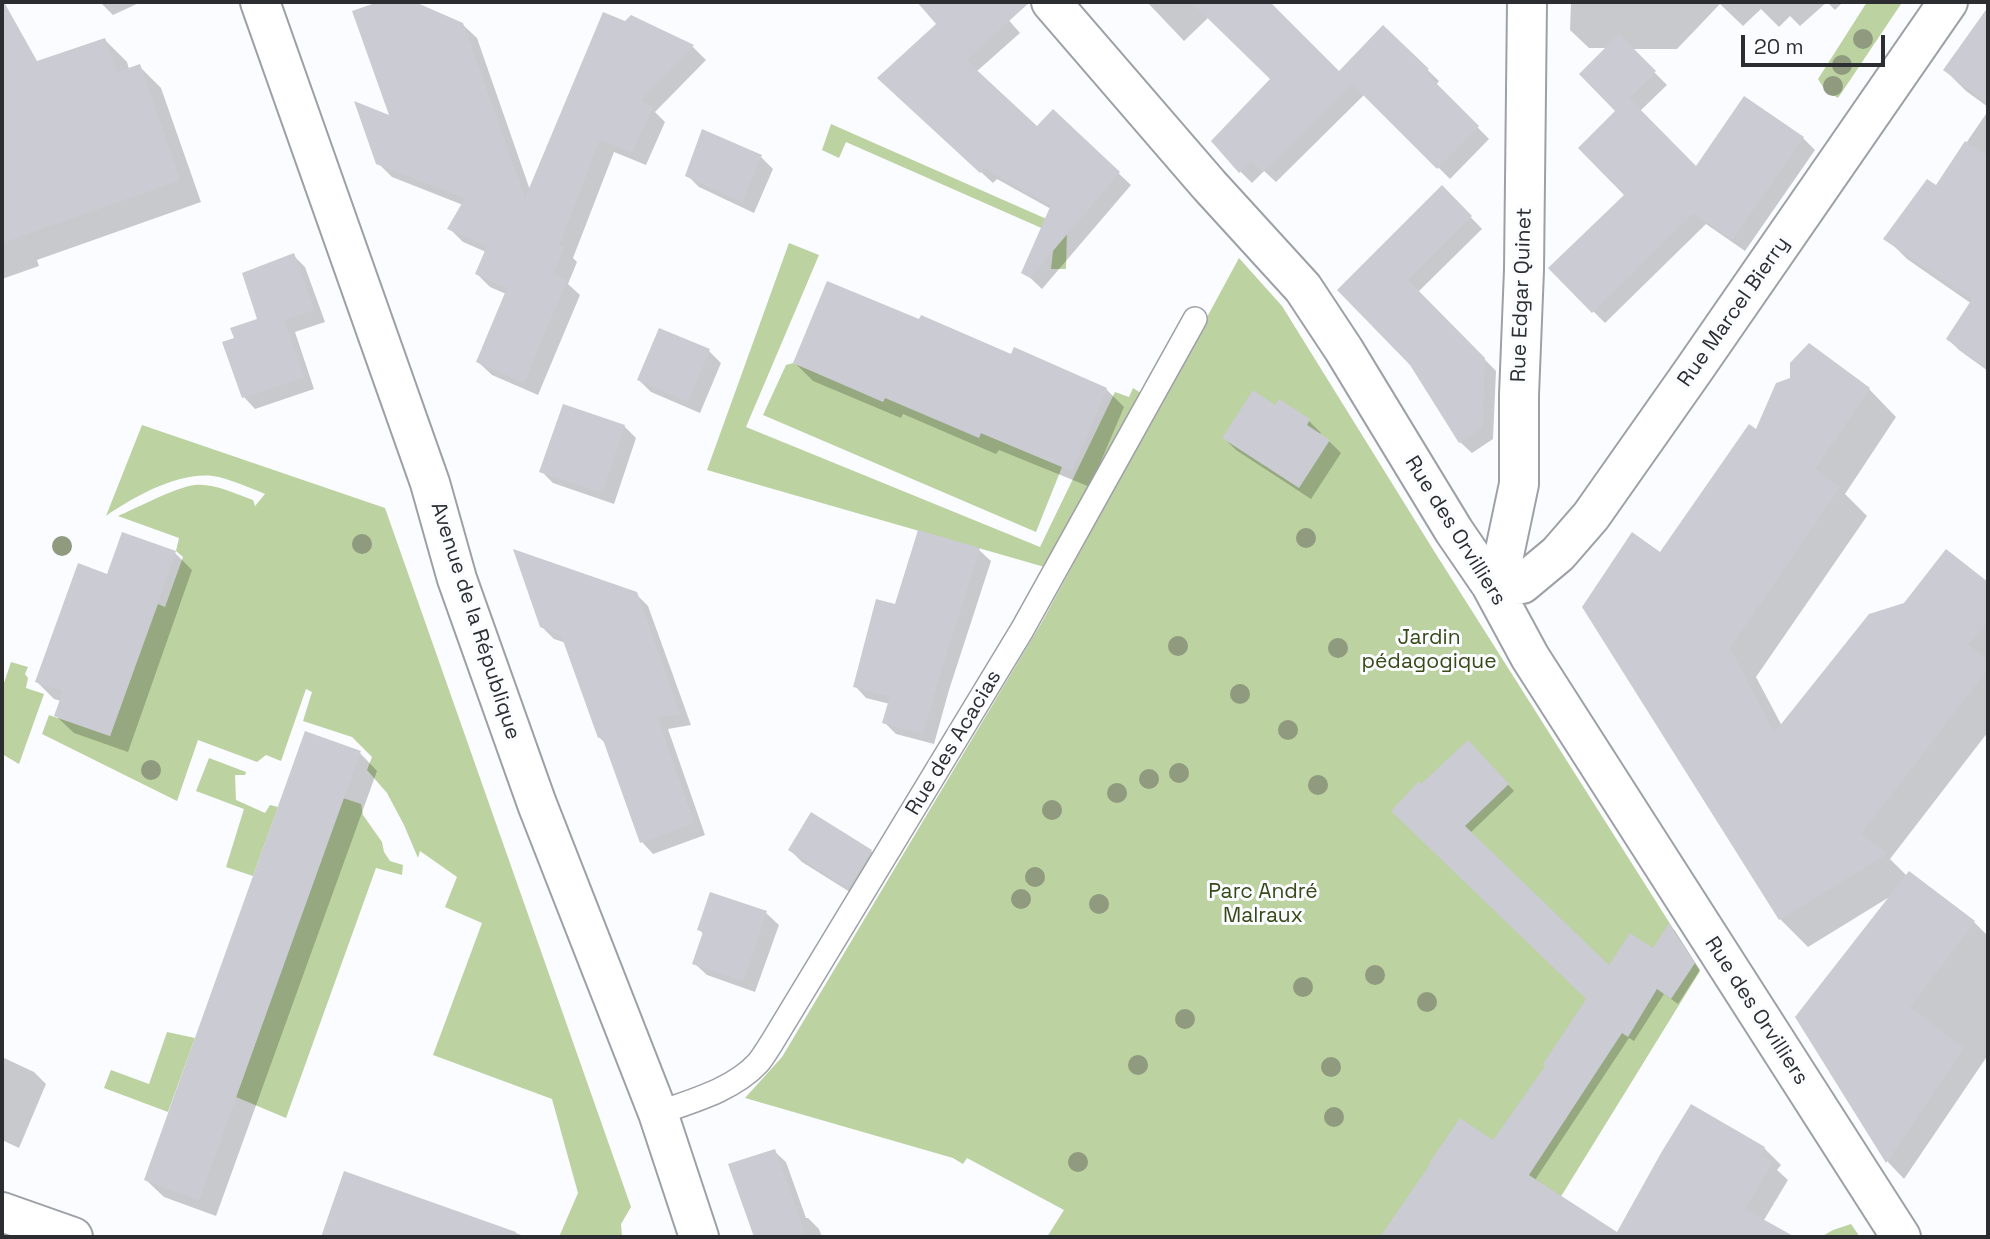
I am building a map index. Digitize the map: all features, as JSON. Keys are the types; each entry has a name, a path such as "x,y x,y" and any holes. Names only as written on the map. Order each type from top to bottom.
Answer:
{"street":[{"name":"Avenue de la République","path":"260,2 430,483 457,579 537,804 658,1113 699,1237"},
{"name":"Rue des Orvilliers","path":"1051,2 1209,185 1303,288 1454,531 1491,584 1530,657 1901,1237"},
{"name":"Rue Edgar Quinet","path":"1491,584 1504,555 1518,484 1527,2"},
{"name":"Rue Marcel Bierry","path":"1491,584 1522,584 1558,554 1591,516 1948,2"},
{"path":"2,1212 73,1237"}],"lane":[{"name":"Rue des Acacias","path":"658,1113 731,1084 757,1064 771,1044 1022,630 1195,319"}],"green space":[{"path":"1867,2 1901,4 1838,98 1825,90 1818,79"},
{"path":"831,124 1067,228 1066,269 1051,269 1055,234 846,142 839,158 822,150"},
{"path":"789,243 819,255 746,427 1040,547 1115,392 1129,397 1133,388 1144,395 1048,568 707,470"},
{"name":"Parc André Malraux","path":"1239,258 1282,306 1700,971 1536,1237 1047,1237 1064,1210 967,1158 963,1164 953,1158 745,1098 782,1057 1042,622"},
{"path":"793,363 883,401 885,397 1062,467 1036,532 763,415 786,365"},
{"path":"142,425 385,508 631,1207 621,1224 622,1237 559,1237 578,1193 552,1099 433,1055 482,923 445,907 457,877 420,851 418,858 387,793 367,770 372,757 352,737 303,721 312,692 306,689 281,761 266,755 257,762 198,740 177,801 42,734 49,715 110,736 158,604 165,607 183,557 176,551 179,538 118,516 167,494 195,485 232,492 253,500 255,506 265,494 225,479 199,476 156,487 106,516"},
{"path":"11,662 28,667 25,674 28,678 26,688 44,694 19,764 2,754 2,689"},
{"path":"209,758 246,772 245,775 235,775 236,800 265,813 270,805 278,807 253,876 226,867 244,809 196,791"},
{"path":"343,798 361,804 363,815 382,842 390,861 403,865 402,875 376,868 286,1118 236,1097"},
{"path":"167,1032 195,1038 168,1112 104,1088 111,1070 149,1084"},
{"path":"1851,1224 1860,1237 1821,1237 1833,1230"}],"building":[{"path":"2,2 37,61 105,38 117,72 140,64 180,180 2,243"},
{"path":"378,2 415,2 463,23 525,198 603,12 625,21 631,15 694,45 640,101 653,107 632,153 600,139 559,245 564,247 553,274 567,280 524,383 476,362 507,288 475,274 487,246 447,229 465,198 376,164 354,101 389,115 352,11"},
{"path":"917,2 1030,2 966,60 1037,126 1053,109 1120,172 1030,278 1021,273 1051,205 984,168 980,173 877,78 936,24"},
{"path":"1191,2 1270,2 1339,71 1383,25 1429,69 1425,72 1479,126 1437,169 1352,84 1263,172 1251,161 1239,173 1211,141 1270,79"},
{"path":"1988,7 1988,103 1943,70"},
{"path":"1619,34 1656,71 1629,98 1696,166 1744,96 1804,137 1732,240 1693,213 1592,313 1548,268 1624,195 1578,148 1615,111 1579,74"},
{"path":"702,129 762,155 742,202 685,176"},
{"path":"1965,141 1988,157 1988,369 1946,339 1972,299 1883,239 1927,179 1936,185"},
{"path":"1442,185 1472,216 1408,280 1485,358 1482,428 1459,443 1410,365 1337,290"},
{"path":"294,253 314,310 284,320 304,377 242,398 222,342 234,338 230,328 257,319 242,273"},
{"path":"827,281 919,319 921,315 1011,354 1014,347 1107,388 1072,471 981,433 979,438 885,398 883,402 793,363"},
{"path":"659,328 710,349 688,402 637,380"},
{"path":"1809,343 1870,388 1815,469 1840,487 1730,648 1774,733 1869,614 1904,603 1946,549 1988,582 1988,621 1968,645 1988,660 1988,669 1861,834 1887,854 1779,920 1582,607 1632,532 1660,552 1749,424 1756,429 1776,383 1790,378 1790,363"},
{"path":"1253,390 1275,405 1279,399 1310,419 1307,425 1330,440 1299,488 1222,438"},
{"path":"563,404 625,425 602,493 539,472"},
{"path":"918,530 980,548 923,734 882,723 890,696 853,687 876,599 895,604"},
{"path":"122,532 176,551 110,736 54,716 63,691 35,682 78,563 107,574"},
{"path":"513,549 637,592 680,714 657,717 694,823 640,843 602,737 598,738 561,635 540,627"},
{"path":"305,731 361,751 199,1200 144,1180"},
{"path":"1468,740 1509,784 1465,826 1609,965 1630,933 1653,948 1669,923 1695,963 1671,999 1657,989 1628,1037 1622,1033 1529,1175 1617,1232 1691,1104 1765,1147 1760,1156 1772,1162 1745,1209 1795,1237 1380,1237 1460,1118 1493,1140 1545,1066 1543,1064 1586,999 1391,811 1419,781 1421,784"},
{"path":"811,812 872,850 848,888 788,850"},
{"path":"1909,871 1975,921 1910,1007 1964,1048 1886,1163 1795,1017"},
{"path":"710,892 767,911 743,981 692,964 703,932 697,930"},
{"path":"775,1149 806,1237 754,1237 728,1164"},
{"path":"344,1171 516,1232 515,1237 321,1237"}],"park label":[{"name":"Jardin pédagogique","path":"1429,650"}]}
